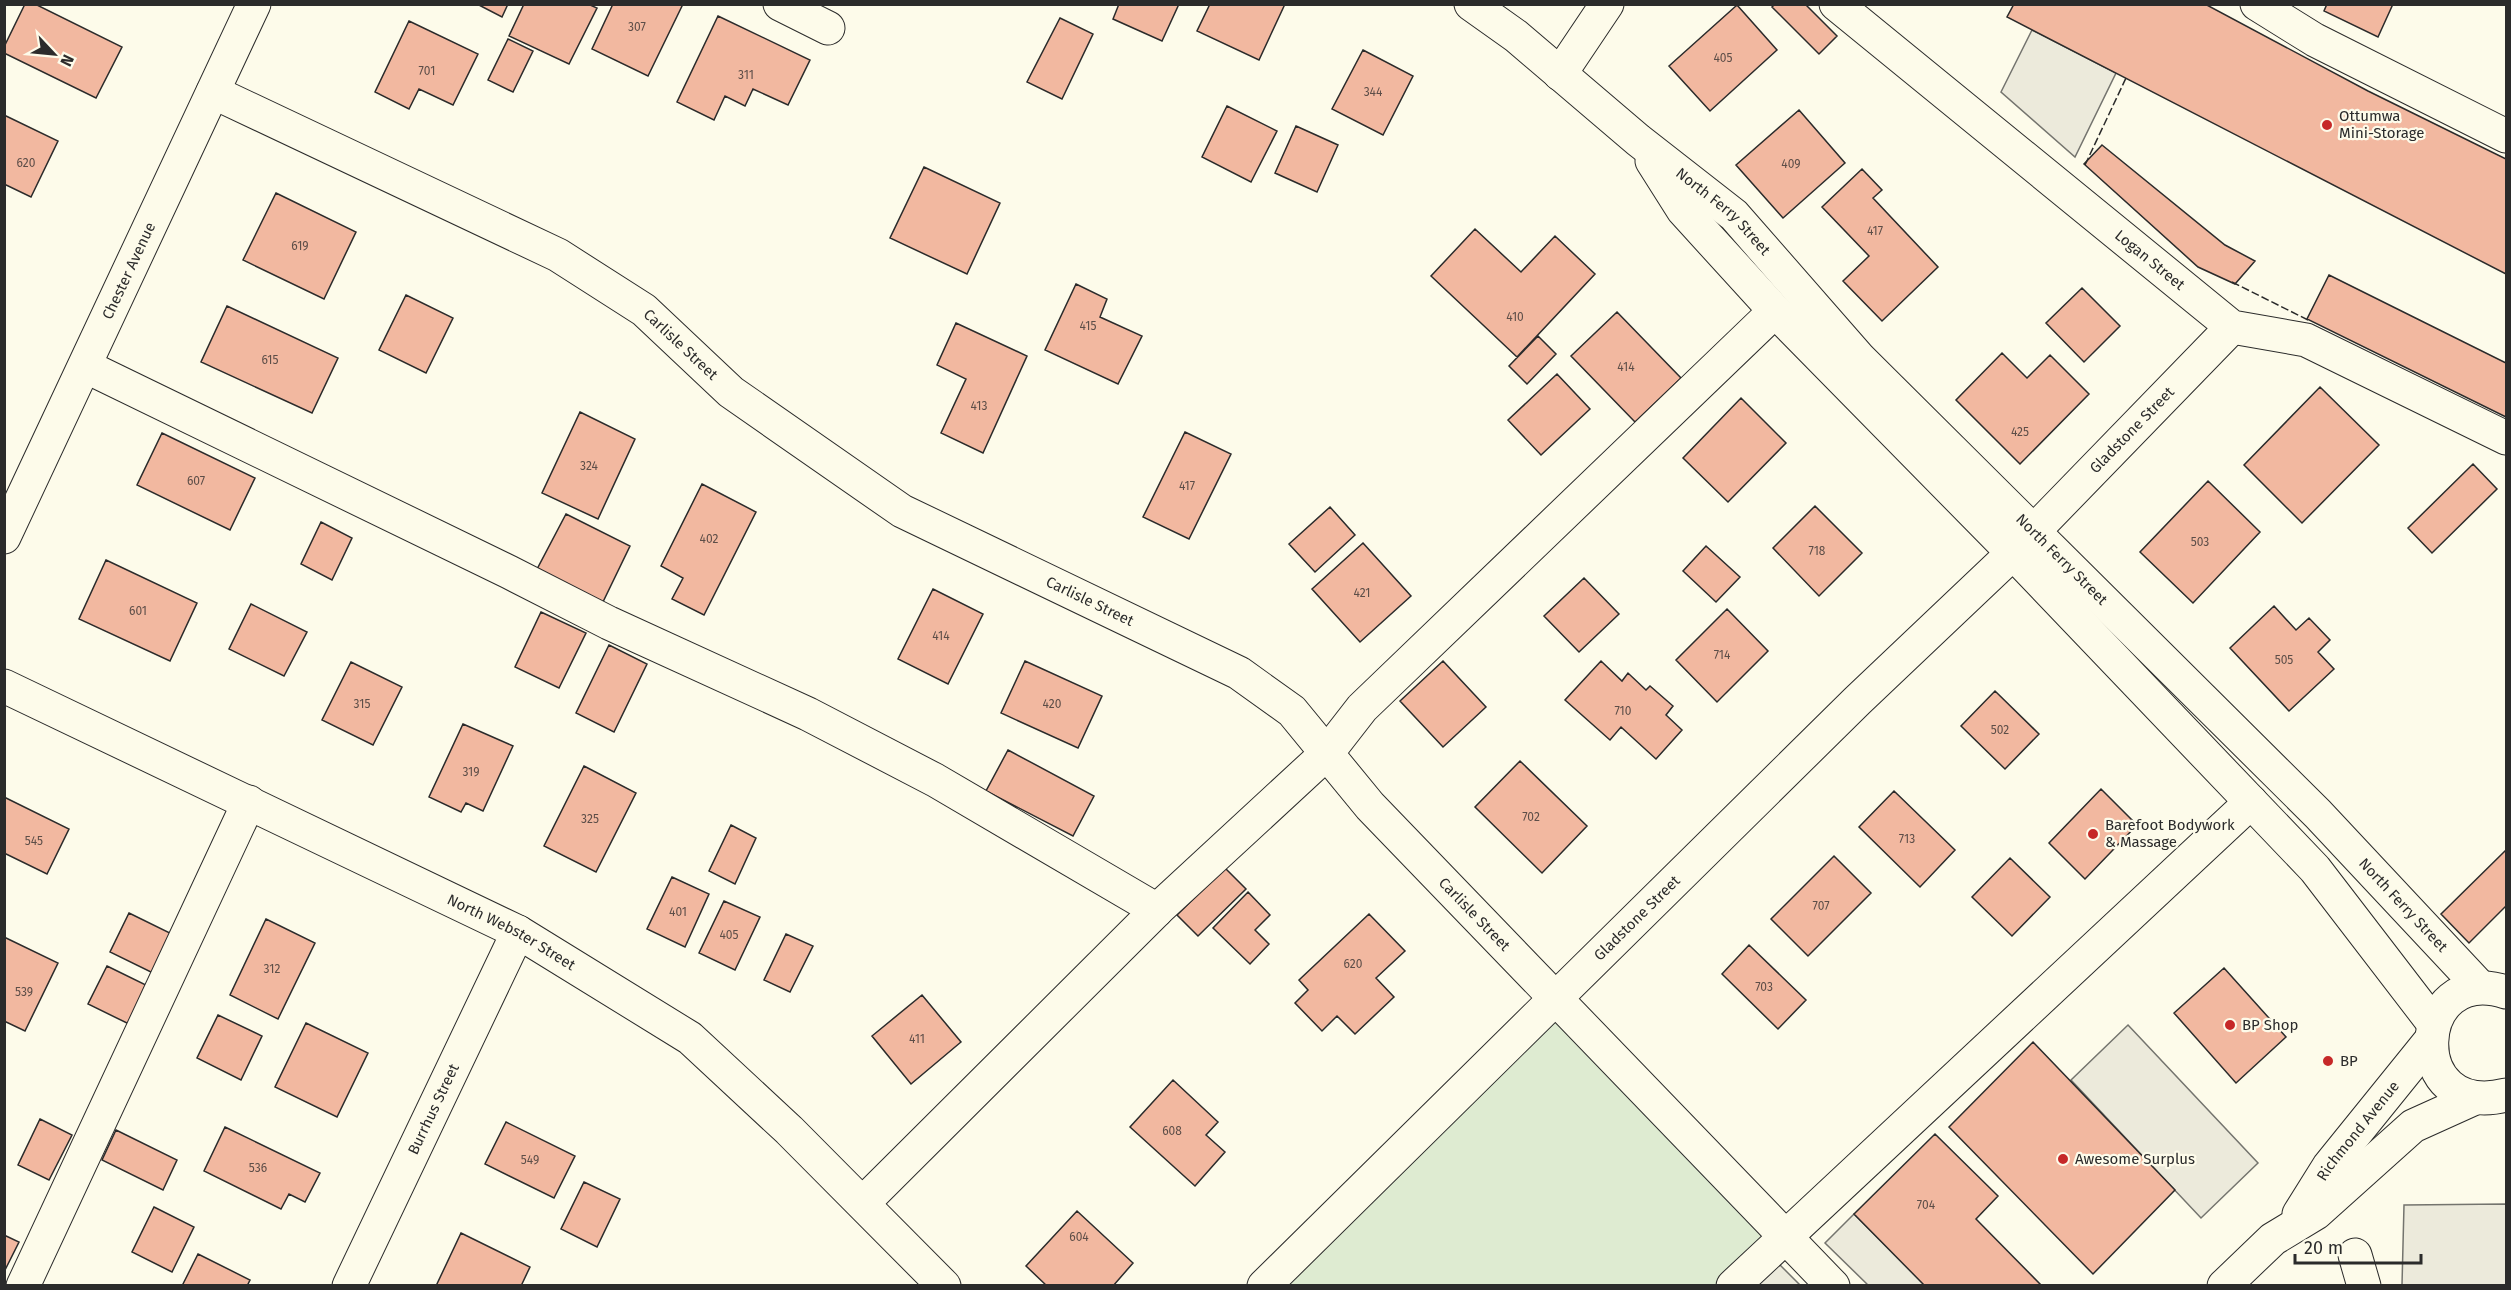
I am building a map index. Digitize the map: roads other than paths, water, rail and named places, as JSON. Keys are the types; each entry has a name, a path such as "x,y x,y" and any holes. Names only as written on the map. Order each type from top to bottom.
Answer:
{"street":[{"name":"Chester Avenue","path":"4,537 254,4"},
{"path":"780,4 828,28"},
{"name":"North Ferry Street","path":"1471,4 1516,36 1638,140 1734,215 2251,802 2315,868 2432,1032"},
{"path":"1560,74 1608,4"},
{"name":"Logan Street","path":"1836,4 2232,327 2306,340 2506,438"},
{"path":"2257,4 2315,40 2506,136"},
{"name":"Carlisle Street","path":"213,92 558,255 644,310 732,392 902,511 1239,673 1292,711 1370,806 1833,1286"},
{"name":"North Ferry Street","path":"1638,140 1683,210 1775,311 2318,814 2496,986"},
{"path":"864,1203 1157,910 1327,753 1362,708 1775,311"},
{"name":"Gladstone Street","path":"1264,1286 1857,701 2023,543 2232,327"},
{"path":"85,366 609,623 808,714 934,780 1157,910"},
{"name":"North Webster Street","path":"4,686 518,932 690,1038 864,1203 944,1286"},
{"path":"23,1286 249,802"},
{"path":"1733,1286 2251,802"},
{"name":"Burrhus Street","path":"349,1286 518,932"},
{"name":"Richmond Avenue","path":"2292,1226 2329,1166 2432,1032 2444,1006 2460,993 2496,986"},
{"path":"2432,1032 2432,1056 2438,1071 2448,1084 2461,1092 2495,1099"},
{"name":"Richmond Avenue","path":"2224,1286 2273,1239 2316,1213 2413,1126 2495,1099"}],"place":[{"name":"Ottumwa Mini-Storage","path":"2327,125"},
{"name":"Barefoot Bodywork & Massage","path":"2093,834"},
{"name":"BP Shop","path":"2230,1025"},
{"name":"BP","path":"2328,1061"},
{"name":"Awesome Surplus","path":"2063,1159"}]}
